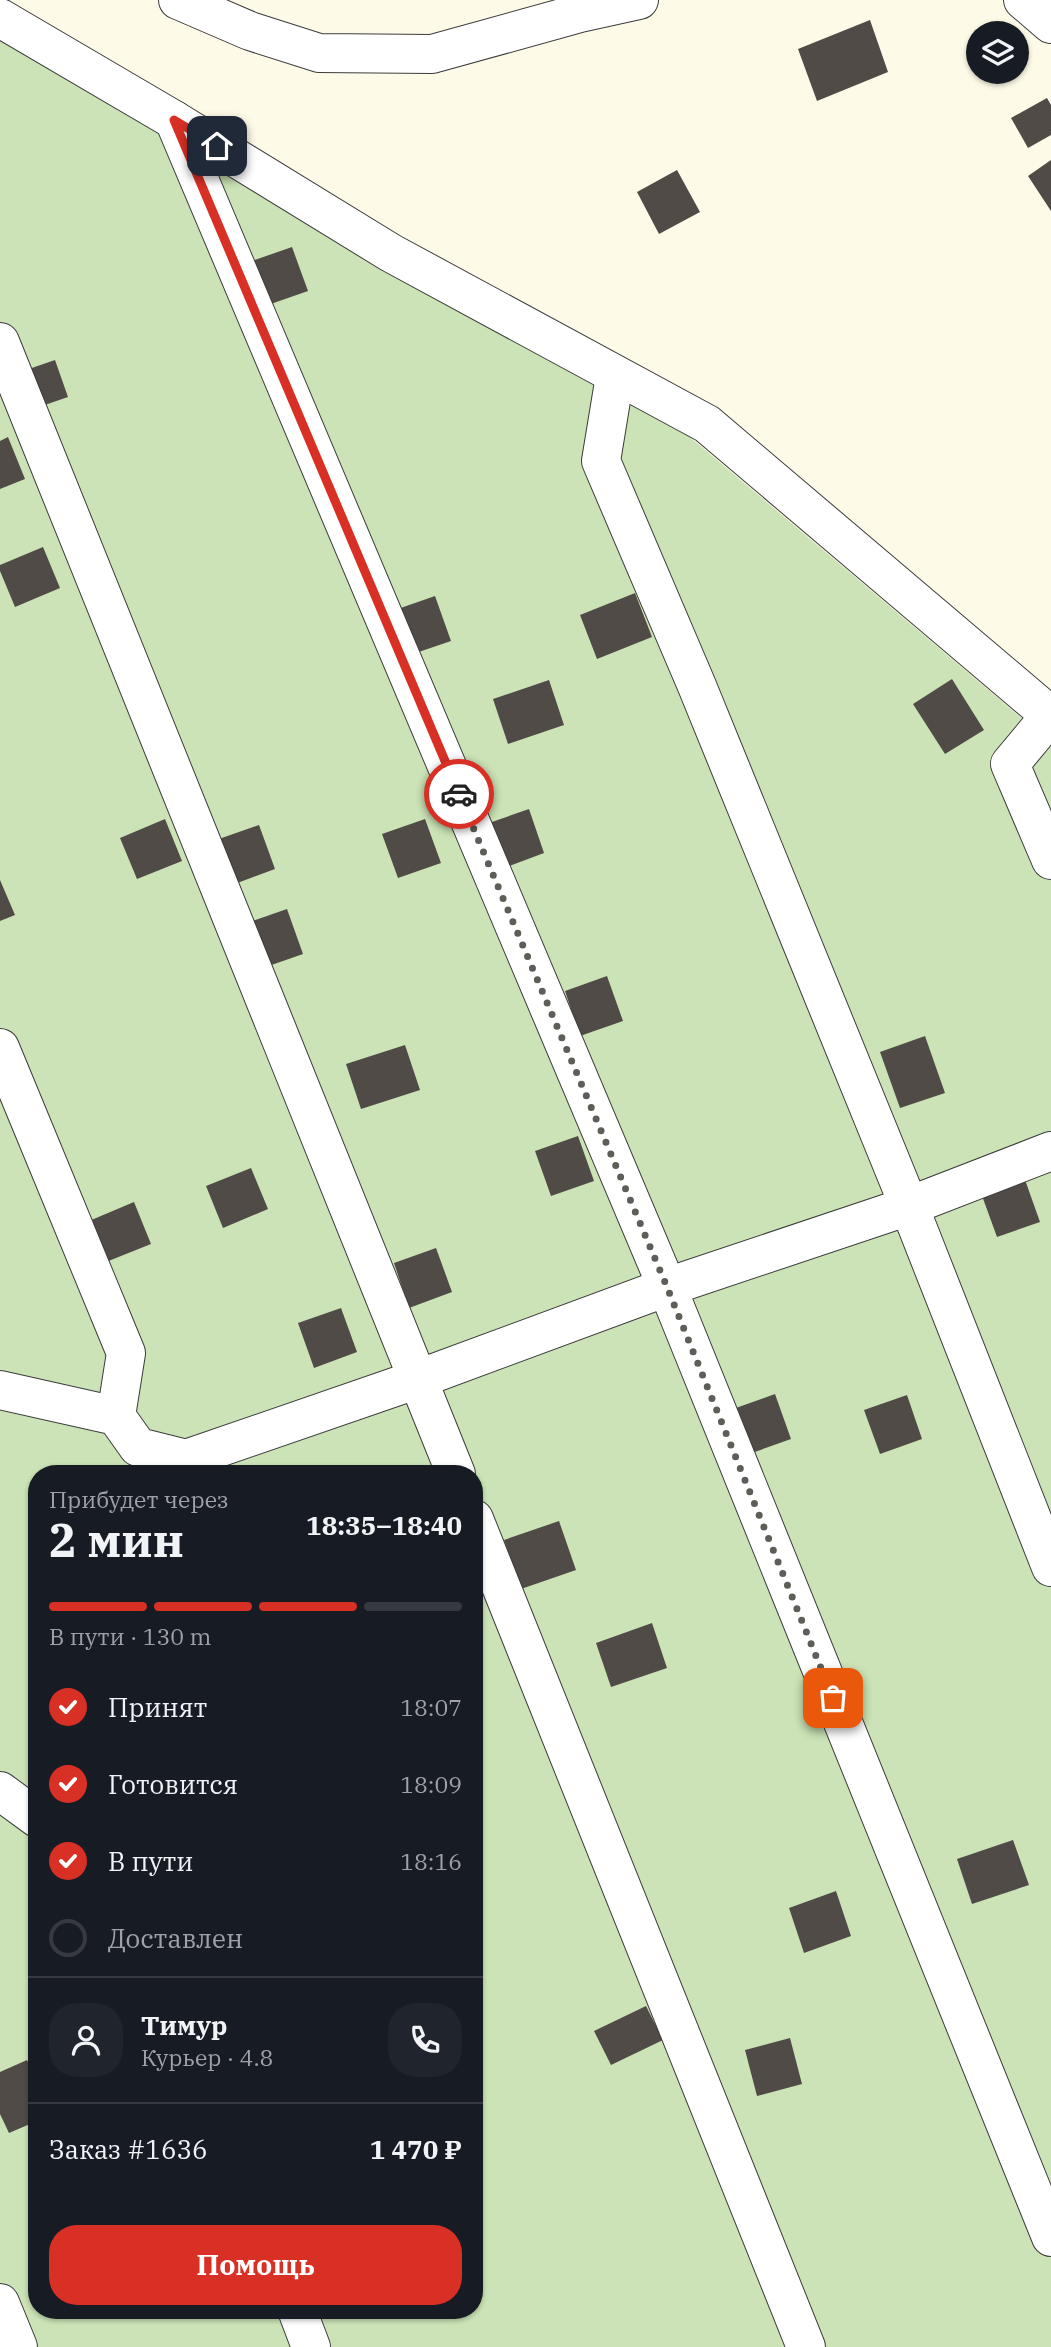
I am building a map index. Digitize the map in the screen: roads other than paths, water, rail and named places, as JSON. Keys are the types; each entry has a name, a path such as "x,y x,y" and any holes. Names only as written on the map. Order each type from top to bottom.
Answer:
{"lane":[{"path":"0,7 9,0"},
{"path":"178,0 250,31 319,53 432,54 580,13 639,0"},
{"path":"1023,0 1051,24"},
{"path":"0,19 174,120 391,253 707,424 1051,716 1010,764 1051,860"},
{"path":"174,120 667,1287 1051,2237"},
{"path":"0,342 452,1465"},
{"path":"615,376 601,461 697,686 909,1206 1051,1567"},
{"path":"0,1048 126,1353 116,1416"},
{"path":"0,1390 116,1416 138,1447 187,1460 418,1379 667,1287 909,1206 1051,1151"},
{"path":"483,1541 806,2347"},
{"path":"0,1791 28,1811"},
{"path":"0,2303 18,2347"},
{"path":"300,2319 311,2347"}]}
